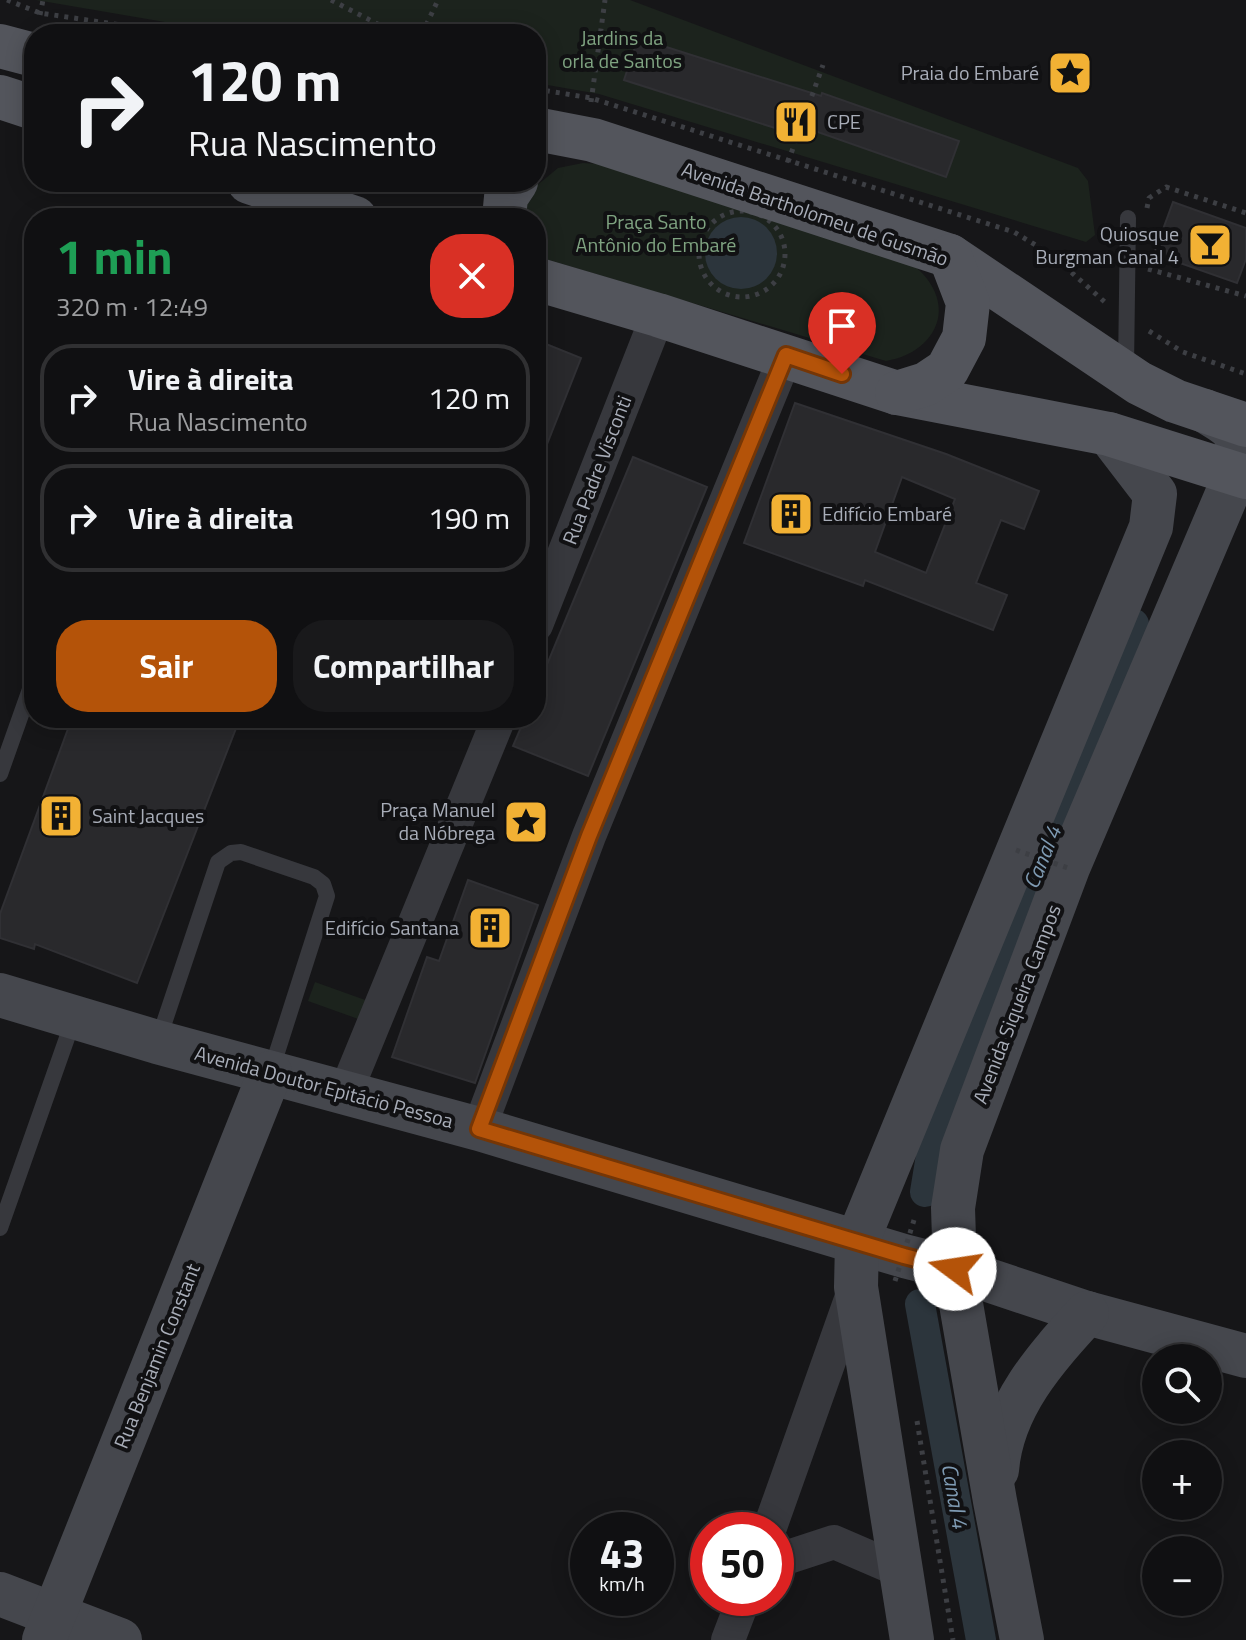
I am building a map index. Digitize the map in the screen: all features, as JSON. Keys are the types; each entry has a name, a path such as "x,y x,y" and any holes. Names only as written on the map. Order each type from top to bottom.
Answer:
{"main road":[{"path":"0,46 24,43"},
{"path":"0,97 24,105"},
{"name":"Avenida Bartholomeu de Gusmão","path":"546,128 591,123 950,256 1159,394 1246,425"},
{"path":"546,156 591,123"},
{"path":"278,192 326,208"},
{"path":"897,393 926,384 947,370 964,338 968,303 950,256"},
{"path":"546,282 786,355 897,393 1109,434 1241,475"},
{"name":"Avenida Siqueira Campos","path":"1022,1640 955,1269 953,1208 962,1150 1068,868 1241,475 1237,439 1232,427 1205,411"},
{"path":"857,1242 1151,527 1155,494 1109,434"},
{"name":"Avenida Doutor Epitácio Pessoa","path":"0,995 157,1042 479,1129 857,1242 893,1267 955,1269 1087,1313 1246,1356"},
{"name":"Rua Benjamin Constant","path":"50,1627 270,1073"},
{"path":"893,1267 899,1570 912,1640"},
{"path":"995,1501 998,1448 1007,1421 1032,1378 1087,1313"},
{"path":"0,1594 50,1627 120,1640"}],"street":[{"name":"Rua Padre Visconti","path":"546,600 658,315"},
{"path":"479,1129 589,836 786,355"},
{"path":"346,1091 495,728"},
{"path":"777,1512 893,1267"},
{"path":"794,1555 834,1542 899,1570"},
{"path":"728,1640 737,1616"}],"lane":[{"path":"1125,374 1128,218"},
{"path":"0,774 24,706"},
{"path":"157,1042 218,862 231,853 241,852 314,877 323,884 327,896 270,1073"},
{"path":"0,1228 75,1016"}],"path":[{"path":"7,0 40,13 114,24"},
{"path":"38,24 43,0"},
{"path":"331,0 378,24"},
{"path":"427,24 438,0"},
{"path":"591,123 605,0"},
{"path":"784,170 823,65"},
{"path":"1146,212 1149,198 1166,187 1246,213"},
{"path":"743,210 769,219 780,231 784,242 785,255 777,280 756,295 743,297 716,289 700,267 698,253 707,227 729,212 743,210"},
{"path":"1148,256 1149,271 1246,296"},
{"path":"1016,850 1068,868"},
{"path":"916,1412 953,1640"}],"green space":[{"name":"Jardins da orla de Santos","path":"36,0 630,0 1078,168 1088,181 1095,235 1086,242 599,94 546,85 546,24 176,24"},
{"name":"Praça Santo Antônio do Embaré","path":"583,163 615,165 887,248 919,270 933,289 938,303 934,330 915,350 886,361 546,259 546,208 524,208 525,199 531,192 546,192 546,178 558,168"},
{"path":"315,982 368,1001 361,1020 308,1001"}],"shaded area":[{"path":"741,217 761,223 771,233 777,253 771,273 761,283 741,289 721,283 711,273 705,253 711,233 721,223"}],"building":[{"path":"638,38 821,96 822,93 959,141 946,177 778,118 775,128 624,80"},
{"path":"1173,202 1246,228 1246,259 1237,283 1154,254"},
{"path":"546,344 581,358 546,447"},
{"path":"795,403 946,454 1039,491 1024,529 1001,520 976,583 1007,595 993,630 865,580 863,586 744,543","holes":["902,477 955,499 926,573 875,552"]},
{"path":"633,457 707,487 588,776 513,746 521,728 546,728 546,667"},
{"path":"68,728 236,728 137,983 35,944 34,949 0,938 0,914"},
{"path":"468,880 538,905 475,1083 392,1057 427,957 439,961"}],"waterway":[{"name":"Canal 4","path":"925,1192 934,1137 943,1107 1134,624"},
{"name":"Canal 4","path":"920,1304 981,1640"}],"place":[{"name":"Praia do Embaré","path":"1070,73"},
{"name":"CPE","path":"796,122"},
{"name":"Quiosque Burgman Canal 4","path":"1210,245"},
{"name":"Edifício Embaré","path":"791,514"},
{"name":"Saint Jacques","path":"61,816"},
{"name":"Praça Manuel da Nóbrega","path":"526,822"},
{"name":"Edifício Santana","path":"490,928"}],"route":[{"path":"842,374 786,355 589,836 479,1129 955,1269"}]}
